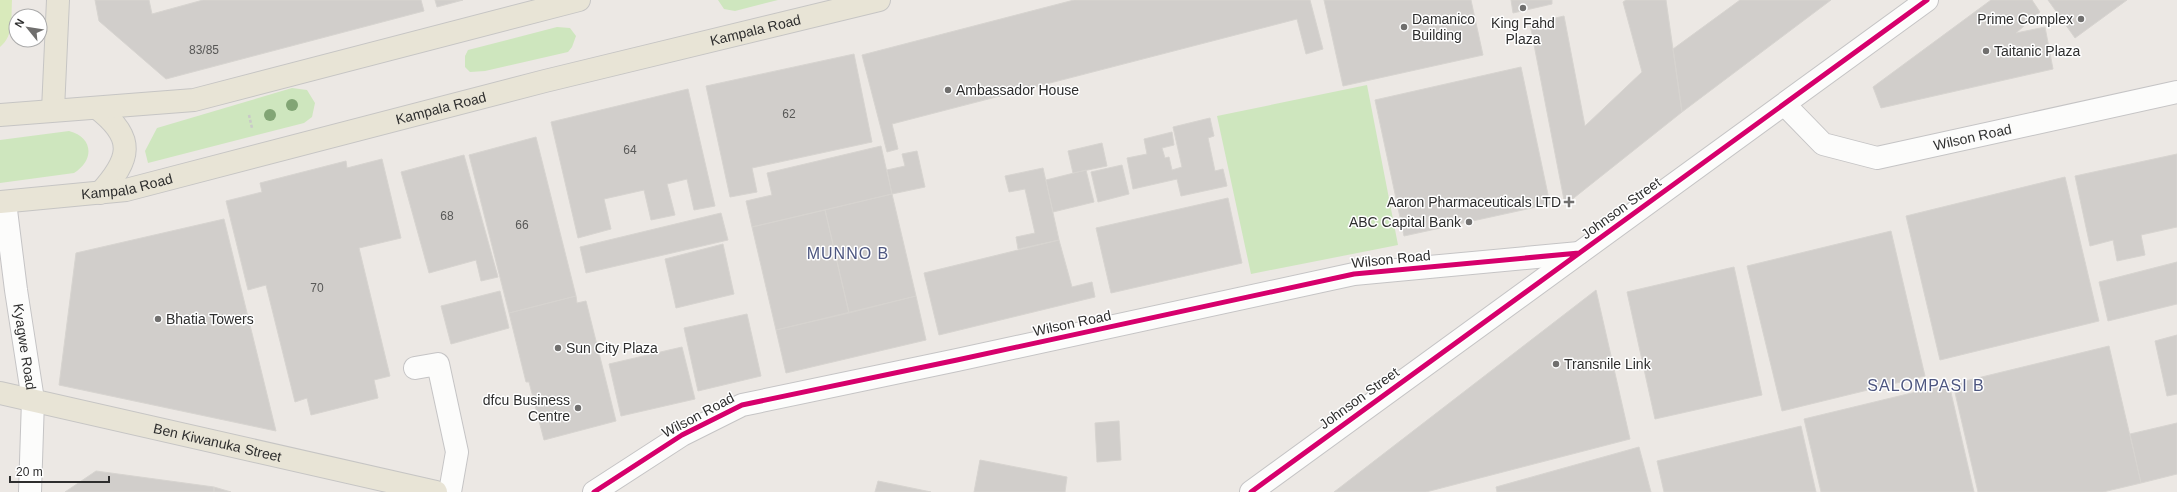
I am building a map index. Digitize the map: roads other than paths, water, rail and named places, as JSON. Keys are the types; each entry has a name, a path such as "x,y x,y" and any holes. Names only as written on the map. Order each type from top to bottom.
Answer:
{"main road":[{"path":"53,110 58,0"},
{"path":"0,114 194,100 579,0"},
{"name":"Kampala Road","path":"2,202 126,190 545,81 879,0"},
{"path":"97,108 117,125 124,136 125,154 120,169 100,193"},
{"name":"Ben Kiwanuka Street","path":"0,393 436,492"}],"street":[{"name":"Johnson Street","path":"1251,492 1785,105 1927,0"},
{"name":"Wilson Road","path":"1785,105 1822,144 1877,158 2177,92"},
{"name":"Kyagwe Road","path":"2,202 33,400 30,492"},
{"name":"Wilson Road","path":"594,492 682,435 742,404 958,360 1354,274 1579,253"},
{"path":"415,368 438,364 457,452 450,492"}],"place":[{"name":"King Fahd Plaza","path":"1523,8"},
{"name":"Prime Complex","path":"2081,19"},
{"name":"Damanico Building","path":"1404,27"},
{"name":"Taitanic Plaza","path":"1986,51"},
{"name":"Ambassador House","path":"948,90"},
{"name":"Aaron Pharmaceuticals LTD","path":"1569,202"},
{"name":"ABC Capital Bank","path":"1469,222"},
{"name":"Bhatia Towers","path":"158,319"},
{"name":"Sun City Plaza","path":"558,348"},
{"name":"Transnile Link","path":"1556,364"},
{"name":"dfcu Business Centre","path":"578,408"}],"district":[{"name":"MUNNO B","path":"848,253"},
{"name":"SALOMPASI B","path":"1926,385"}]}
